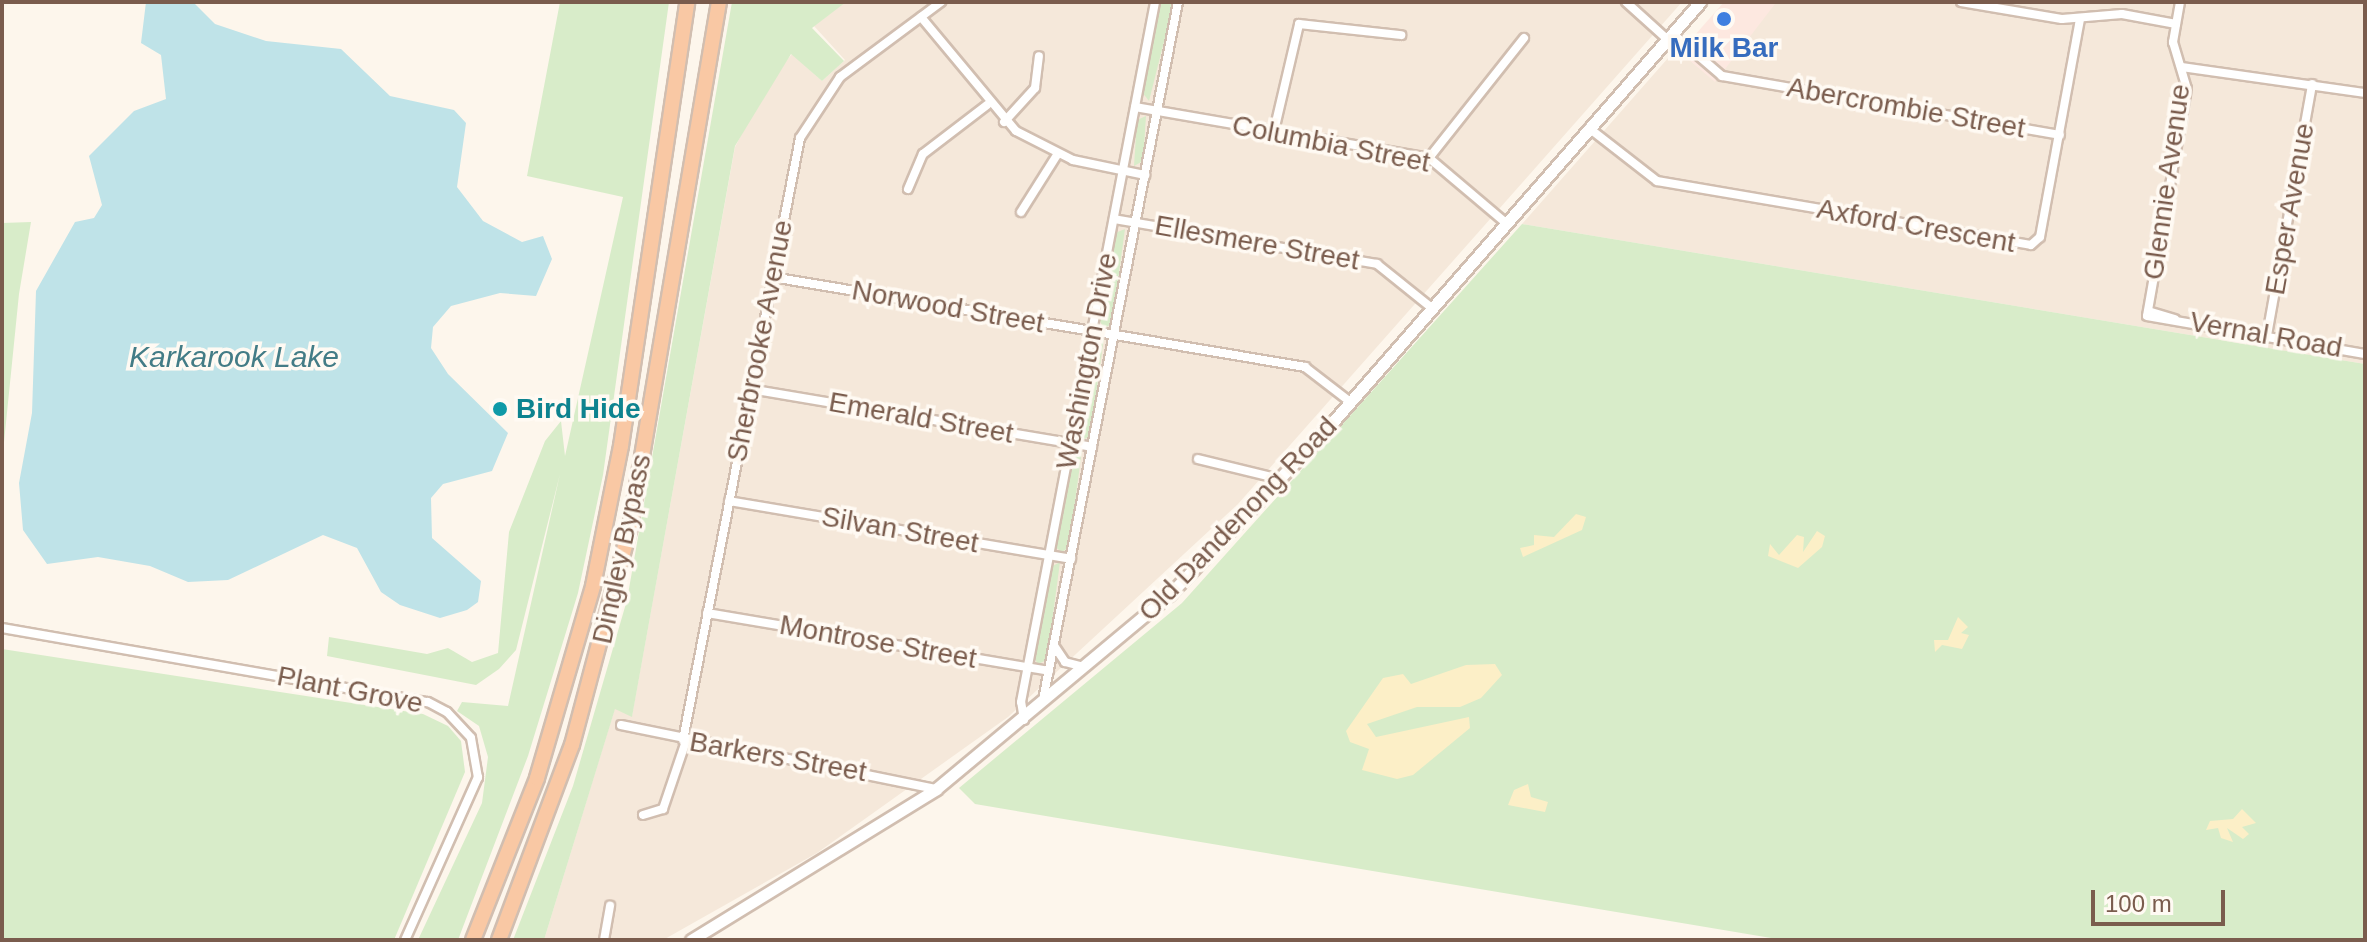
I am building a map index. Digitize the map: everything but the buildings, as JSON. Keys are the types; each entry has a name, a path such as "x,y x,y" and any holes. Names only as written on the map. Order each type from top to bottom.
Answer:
{"highway":[{"name":"Dingley Bypass","path":"473,940 537,778 595,575 687,2"},
{"name":"Dingley Bypass","path":"499,940 560,784 613,600 719,2"}],"main road":[{"name":"Old Dandenong Road","path":"691,940 936,789 1089,667 1280,479 1700,2"}],"street":[{"name":"Sherbrooke Avenue","path":"643,815 663,809 684,741 772,277 808,118 840,77 941,2"},
{"name":"Washington Drive","path":"1024,721 1027,667 1155,2"},
{"name":"Washington Drive","path":"1042,706 1178,2"},
{"name":"Abercrombie Street","path":"1626,2 1722,76 2060,135"},
{"path":"1961,2 2080,20 2122,14 2176,24"},
{"name":"Glennie Avenue","path":"2148,314 2187,89 2176,24 2180,2"},
{"path":"921,17 987,105 1004,122 1057,155 1145,175"},
{"name":"Axford Crescent","path":"1589,128 1657,181 2027,245 2040,237 2080,20"},
{"path":"1274,131 1299,24 1401,35"},
{"path":"1429,158 1524,38"},
{"path":"1004,122 1035,88 1039,56"},
{"path":"2182,67 2365,93"},
{"name":"Esper Avenue","path":"2267,335 2312,84"},
{"path":"908,189 923,154 987,105"},
{"name":"Columbia Street","path":"1135,107 1429,158 1506,223"},
{"path":"1021,212 1057,155"},
{"name":"Ellesmere Street","path":"1114,219 1377,264 1432,308"},
{"name":"Norwood Street","path":"772,277 1310,368 1349,401"},
{"name":"Vernal Road","path":"2148,314 2362,351"},
{"name":"Emerald Street","path":"750,389 1092,447"},
{"path":"1198,459 1280,479"},
{"name":"Silvan Street","path":"729,501 1071,559"},
{"name":"Montrose Street","path":"707,613 1049,671"},
{"name":"Plant Grove","path":"2,628 428,702 447,712 471,738 478,777 405,940"},
{"path":"1054,643 1065,662 1089,667"},
{"name":"Barkers Street","path":"621,725 684,741 936,789"},
{"path":"604,940 610,906"}],"shaded area":[{"path":"845,2 1682,2 1238,504 1008,717 817,853 663,940 544,940 615,708 632,716 735,147 768,82 792,54 822,81 845,60 814,26"},
{"path":"1724,2 1775,4 1715,82 1680,52"},
{"path":"1772,2 2365,2 2365,364 1522,224 1676,49 1715,81"}],"green space":[{"path":"560,2 669,2 603,475 578,593 528,756 458,940 418,940 482,803 488,757 479,726 457,711 462,702 508,706 560,474 516,650 499,669 476,685 327,656 329,637 427,654 448,648 472,662 498,653 509,532 545,441 561,421 565,456 623,197 527,176"},
{"path":"732,2 846,2 812,28 844,61 822,81 791,54 735,146 632,717 615,709 544,940 513,940 573,786 627,600"},
{"path":"1160,2 1174,2 1149,101 1142,92"},
{"path":"1146,116 1143,161 1134,166 1137,120"},
{"path":"31,222 19,294 2,462 2,223"},
{"path":"1522,224 2365,364 2365,940 1783,940 975,804 959,788 1182,603"},
{"path":"1125,229 1112,324 1104,328 1099,320 1115,233"},
{"path":"1104,338 1090,436 1083,440 1077,435 1094,343"},
{"path":"1082,450 1069,547 1062,552 1055,547 1073,454"},
{"path":"1060,562 1047,660 1038,664 1034,658 1051,567"},
{"path":"2,649 423,714 448,726 461,741 465,772 394,940 2,940"}],"sand":[{"path":"1576,514 1586,517 1582,530 1523,557 1520,548 1534,545 1534,535 1554,537"},
{"path":"1817,531 1825,536 1822,547 1798,568 1768,556 1770,544 1779,555 1797,535 1804,537 1803,552"},
{"path":"1958,617 1968,627 1961,633 1969,635 1962,649 1942,645 1935,652 1934,640 1948,640"},
{"path":"1495,664 1502,675 1481,698 1460,707 1417,707 1367,724 1376,737 1469,717 1470,728 1413,775 1397,779 1362,770 1369,749 1350,742 1346,731 1383,678 1403,674 1411,684 1466,665"},
{"path":"1528,784 1531,797 1548,802 1545,812 1508,805 1514,790"},
{"path":"2242,809 2256,823 2242,827 2249,834 2243,839 2227,828 2233,842 2221,838 2218,828 2206,830 2210,821 2233,819"}],"water":[{"name":"Karkarook Lake","path":"146,2 193,2 215,24 266,41 341,49 390,96 454,110 466,123 457,187 483,221 522,242 543,236 552,259 536,296 500,293 451,306 433,327 431,348 448,374 508,433 492,471 443,484 431,498 432,538 481,581 478,602 467,610 440,618 400,605 381,592 357,548 323,535 228,580 188,582 150,566 98,557 47,564 23,530 19,483 32,413 36,291 75,222 94,218 102,205 89,156 134,111 166,99 161,55 141,43"}],"place":[{"name":"Milk Bar","path":"1724,19"},
{"name":"Bird Hide","path":"500,409"}]}
